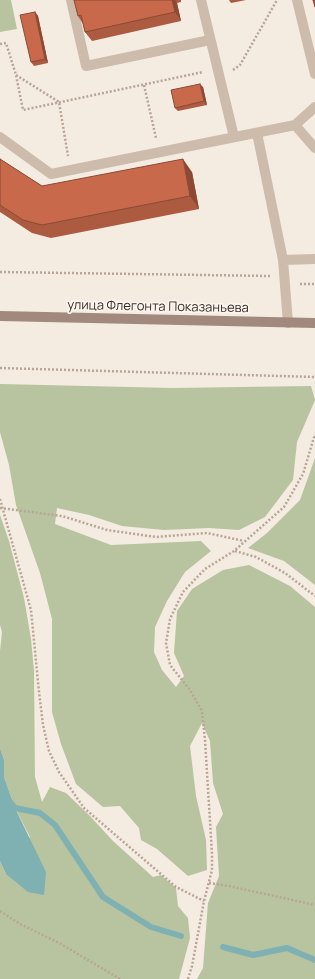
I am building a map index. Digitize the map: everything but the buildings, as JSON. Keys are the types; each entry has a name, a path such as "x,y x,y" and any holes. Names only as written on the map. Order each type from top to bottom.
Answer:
{"main road":[{"name":"улица Флегонта Показаньева","path":"0,316 315,323"}],"lane":[{"path":"71,0 86,66 210,40"},
{"path":"201,0 234,137"},
{"path":"297,0 310,33 315,74"},
{"path":"0,137 51,174 295,125 315,107"},
{"path":"295,125 315,148"},
{"path":"257,133 283,260 288,323"},
{"path":"283,260 315,259"}],"path":[{"path":"220,79 240,65 274,2 278,0"},
{"path":"0,44 6,43 16,75 23,110 206,72"},
{"path":"16,75 59,102 71,170"},
{"path":"144,85 159,152"},
{"path":"0,272 270,276 300,284 315,284"},
{"path":"0,368 315,378"},
{"path":"188,979 212,870 212,854 202,711 190,690 170,665 166,642 170,619 184,592 205,569 234,551 284,507 303,474 315,434"},
{"path":"0,499 31,610 38,692 43,725 49,751 59,772 84,808 176,887 204,901"},
{"path":"2,509 62,516 107,530 156,537 207,533 244,541"},
{"path":"234,551 256,557 285,573 315,596"},
{"path":"209,884 229,886 315,905"},
{"path":"0,911 20,924 61,944 120,979"}],"green space":[{"path":"0,0 11,0 17,29 0,32"},
{"path":"0,384 173,388 311,386 315,400 297,442 293,480 265,517 239,530 209,528 164,530 122,526 89,515 57,508 55,524 111,545 201,541 211,551 185,572 167,601 155,627 154,652 162,670 176,687 184,676 174,653 177,611 192,589 223,570 249,565 290,586 315,607 315,979 197,979 203,968 208,903 219,876 216,827 223,814 213,783 210,741 202,723 190,746 196,796 206,840 207,870 188,876 157,849 141,840 139,828 120,806 103,807 76,784 61,744 52,712 52,619 40,573 16,505 9,465 0,432"},
{"path":"315,458 315,585 284,561 248,548 267,533 300,500"},
{"path":"0,515 9,541 24,598 31,639 34,671 35,777 42,802 50,787 66,793 113,841 153,877 161,875 176,888 178,906 188,918 190,938 179,979 0,979 0,861 6,874 30,837 15,808 4,777 4,760 0,748 0,651 2,632 0,625"}],"water":[{"path":"0,748 4,760 4,777 15,808 46,872 44,895 28,892 6,874 0,861"}],"waterway":[{"path":"0,790 15,808 40,813 55,825 103,897 151,927 181,936"},
{"path":"223,947 253,955 287,948 315,960"}]}
